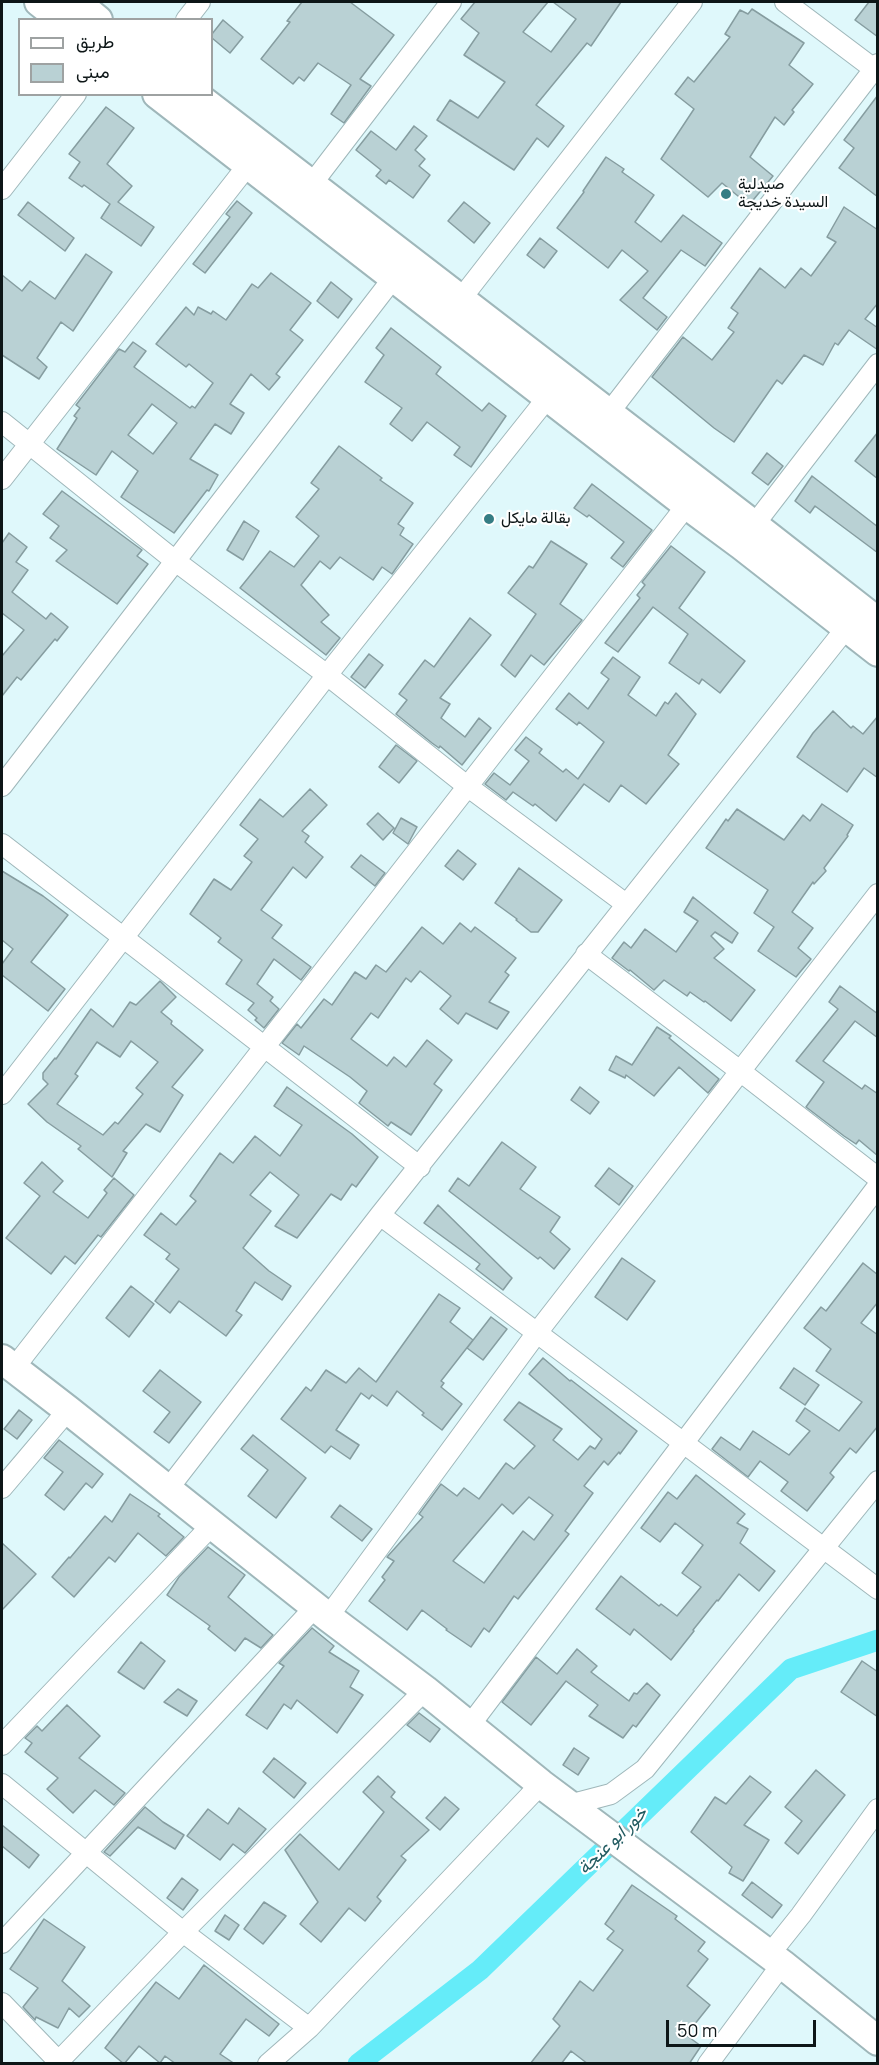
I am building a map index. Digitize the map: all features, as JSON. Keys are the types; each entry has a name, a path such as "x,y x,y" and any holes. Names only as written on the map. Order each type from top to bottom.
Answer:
{"main road":[{"path":"39,2 59,18"},
{"path":"76,2 96,18"},
{"path":"160,96 878,652"},
{"path":"197,96 878,622"},
{"path":"8,1364 470,1725 541,1784 776,1959 878,2041"}],"street":[{"path":"188,18 200,2"},
{"path":"311,185 451,2"},
{"path":"460,300 692,2"},
{"path":"608,414 876,69 785,2"},
{"path":"2,189 74,96"},
{"path":"2,479 248,165"},
{"path":"2,786 394,277"},
{"path":"754,525 878,364"},
{"path":"2,1094 327,675 548,397"},
{"path":"2,422 174,560 327,675 467,786 626,904"},
{"path":"8,1364 264,1046 687,506"},
{"path":"168,1489 380,1215 847,627"},
{"path":"2,844 420,1167"},
{"path":"2,1943 85,1853 322,1611 878,894"},
{"path":"586,954 878,1178"},
{"path":"470,1725 878,1186"},
{"path":"380,1215 878,1589"},
{"path":"2,1488 68,1410"},
{"path":"574,1809 611,1794 645,1769 878,1481"},
{"path":"2,1745 213,1524"},
{"path":"2,2003 60,2062 183,1932 425,1690"},
{"path":"2,1784 183,1932 309,2028"},
{"path":"268,2064 309,2028 541,1784"},
{"path":"708,2064 776,1959 801,1915 878,1809"}],"building":[{"path":"302,2 350,2 394,35 360,79 371,86 344,123 331,114 351,85 318,63 304,81 299,77 293,84 261,59 290,22 287,21"},
{"path":"475,2 548,2 523,32 551,52 576,19 553,2 621,2 591,46 587,43 536,105 564,126 548,147 537,138 514,170 437,120 450,100 478,118 505,82 464,55 479,33 461,19"},
{"path":"869,2 878,2 878,37 855,20"},
{"path":"752,9 804,43 789,65 813,84 792,110 794,112 784,125 775,117 750,157 773,176 749,205 722,183 708,197 661,159 694,109 675,94 688,77 694,82 730,37 725,34 740,10 748,14"},
{"path":"223,20 243,37 230,53 213,39 213,33"},
{"path":"878,95 878,197 839,168 854,148 844,140"},
{"path":"106,107 134,128 107,164 132,186 118,202 154,227 141,246 101,218 110,204 84,185 82,187 69,178 80,162 69,154"},
{"path":"414,126 427,136 415,150 425,159 419,166 430,175 413,198 389,180 386,184 376,176 381,170 356,150 371,131 396,150"},
{"path":"606,157 624,169 622,172 654,195 635,222 661,242 683,215 722,243 705,266 681,250 643,298 667,317 657,330 620,300 648,271 622,250 608,268 557,228"},
{"path":"237,201 252,213 205,273 193,264 230,217 226,214"},
{"path":"28,202 74,238 65,251 18,215"},
{"path":"464,202 490,223 474,243 448,221"},
{"path":"844,207 878,230 878,303 865,319 878,328 878,350 849,330 838,345 835,343 823,365 804,355 782,384 777,380 734,442 652,377 683,337 712,360 734,332 728,328 738,313 731,308 760,268 785,288 801,268 811,276 836,242 827,237"},
{"path":"540,238 557,251 544,268 527,255"},
{"path":"86,254 112,272 73,331 61,322 37,358 47,367 39,379 2,355 2,275 22,291 30,281 55,299"},
{"path":"271,273 311,303 290,330 303,340 276,374 280,377 269,390 251,374 230,404 244,413 231,434 215,424 190,459 218,475 209,491 207,490 174,533 121,497 138,471 112,451 96,475 57,449 77,418 74,416 80,408 76,405 119,349 125,352 133,342 146,351 134,367 190,408 192,406 195,408 213,383 189,364 186,367 156,344 186,307 194,315 198,307 211,314 213,311 226,320 252,284 258,288","holes":["152,404 177,423 153,454 128,435"]},
{"path":"331,282 352,299 338,318 317,301"},
{"path":"391,328 441,367 436,374 482,411 489,403 506,416 471,467 454,455 460,447 427,422 412,441 390,424 402,408 365,382 384,355 376,348"},
{"path":"878,432 878,479 855,461"},
{"path":"339,446 382,478 380,480 413,503 398,524 404,528 400,535 413,544 392,574 382,567 373,580 340,557 330,569 320,561 301,585 329,615 321,622 340,638 326,655 240,588 270,551 294,567 319,536 296,517 319,489 311,483"},
{"path":"767,453 783,466 768,485 752,473"},
{"path":"812,476 878,527 878,553 815,506 810,513 795,501"},
{"path":"592,484 652,530 623,567 611,558 624,542 589,515 587,517 574,508"},
{"path":"62,491 142,550 137,556 148,564 117,604 56,561 67,550 50,538 59,526 43,514"},
{"path":"244,521 259,531 243,560 227,550"},
{"path":"9,533 27,547 16,562 28,570 12,592 46,619 51,613 68,627 21,680 17,677 2,696 2,656 24,630 2,613 2,543"},
{"path":"551,541 587,564 560,604 582,620 544,665 531,655 515,677 501,665 536,614 508,593 529,566 533,568"},
{"path":"671,546 705,572 679,608 745,661 720,693 702,679 699,684 669,663 688,634 653,607 618,652 605,643 640,598 637,595 645,585 642,582"},
{"path":"470,618 491,635 440,698 450,704 441,718 465,737 479,718 491,728 462,765 396,714 407,700 399,694 425,660 434,667"},
{"path":"369,654 383,665 365,688 351,677"},
{"path":"613,657 640,677 628,695 656,716 665,702 668,704 676,693 696,714 668,755 679,764 646,804 621,785 609,802 584,784 556,821 535,804 533,806 513,792 506,800 485,784 494,773 510,785 529,761 515,750 526,737 542,749 539,753 563,772 566,769 578,779 604,742 579,722 577,725 556,709 569,693 588,709 609,679 601,673"},
{"path":"833,711 851,728 853,726 863,734 878,716 878,778 864,768 847,792 797,757 813,733"},
{"path":"396,745 417,761 399,783 379,767"},
{"path":"310,789 327,805 302,831 309,836 305,842 323,857 306,878 293,867 261,910 282,925 272,938 311,967 301,980 274,959 257,984 273,997 270,1001 279,1009 264,1028 248,1010 254,1003 226,984 242,960 218,942 221,938 190,914 214,879 231,890 252,862 244,856 258,839 240,825 260,799 283,817"},
{"path":"822,804 853,825 848,836 824,868 826,871 814,884 813,882 792,912 813,928 798,948 811,959 796,977 758,951 774,927 754,913 768,890 706,848 726,819 728,821 737,809 784,840 803,815 810,821"},
{"path":"378,813 394,828 383,840 367,824"},
{"path":"401,818 417,827 408,844 393,833"},
{"path":"458,850 476,864 463,880 445,866"},
{"path":"361,855 385,873 375,886 351,867"},
{"path":"519,868 562,900 538,932 531,932 495,903"},
{"path":"2,871 43,896 68,915 31,962 65,989 48,1011 2,975 2,964 13,949 2,940"},
{"path":"693,897 738,933 732,943 715,932 711,936 724,949 714,958 755,990 731,1021 705,1001 690,992 687,996 664,980 654,990 612,958 624,942 631,948 645,929 676,952 698,921 684,912"},
{"path":"460,923 471,932 475,927 516,958 505,972 509,975 489,1002 509,1012 497,1029 466,1013 458,1024 440,1009 451,996 420,971 411,982 406,978 378,1018 371,1013 351,1039 387,1066 394,1057 406,1067 427,1040 452,1060 434,1084 442,1090 411,1135 391,1122 388,1126 359,1103 367,1091 350,1077 304,1046 299,1055 282,1043 297,1024 301,1028 324,999 332,1005 355,972 366,979 376,965 386,972 422,927 443,944"},
{"path":"160,981 176,997 161,1012 172,1021 171,1024 203,1050 172,1087 183,1095 160,1132 146,1124 123,1151 127,1153 112,1177 78,1149 81,1146 47,1122 28,1104 48,1084 43,1079 43,1073 56,1059 91,1009 113,1027 130,1002 136,1005","holes":["131,1041 158,1062 136,1088 143,1094 118,1124 115,1122 103,1135 57,1104 78,1076 75,1074 97,1042 120,1057"]},
{"path":"840,986 878,1014 878,1038 855,1021 823,1061 862,1089 865,1085 878,1094 878,1156 859,1140 856,1144 844,1136 806,1107 824,1082 796,1061 838,1009 829,1002"},
{"path":"657,1027 671,1036 669,1038 719,1079 708,1093 679,1067 654,1096 626,1075 625,1078 609,1070 616,1056 632,1065"},
{"path":"287,1087 352,1134 378,1157 356,1187 352,1184 341,1200 331,1194 297,1238 275,1226 299,1195 270,1172 250,1195 271,1211 243,1248 269,1271 291,1286 282,1300 255,1282 236,1311 242,1315 226,1336 179,1301 170,1313 155,1301 179,1269 166,1259 170,1254 144,1235 161,1213 176,1225 196,1201 190,1196 220,1153 233,1163 255,1136 280,1156 302,1125 274,1106"},
{"path":"580,1087 599,1102 590,1114 571,1100"},
{"path":"502,1142 536,1167 520,1189 560,1217 550,1232 570,1249 554,1269 449,1191 458,1178 469,1186"},
{"path":"42,1162 63,1181 53,1192 88,1218 107,1193 104,1190 114,1178 134,1195 101,1237 98,1235 75,1264 65,1256 51,1274 6,1238 40,1196 24,1183"},
{"path":"609,1168 633,1186 619,1205 595,1186"},
{"path":"438,1205 512,1278 503,1290 476,1269 480,1264 424,1223"},
{"path":"622,1258 655,1281 627,1320 595,1297"},
{"path":"863,1263 878,1275 878,1302 861,1323 878,1335 878,1426 856,1453 850,1448 830,1473 834,1477 807,1511 781,1491 788,1482 760,1461 748,1477 712,1449 721,1437 740,1450 753,1431 789,1455 810,1431 796,1421 805,1408 839,1431 862,1402 816,1371 831,1349 804,1328 821,1307 826,1311"},
{"path":"131,1286 154,1304 129,1337 106,1318"},
{"path":"439,1294 460,1308 450,1322 473,1340 441,1381 444,1383 441,1387 462,1404 442,1430 397,1391 387,1406 372,1395 369,1399 361,1393 336,1430 359,1445 350,1459 331,1446 325,1453 281,1419 306,1387 311,1391 326,1370 346,1383 359,1368 376,1382"},
{"path":"491,1317 507,1329 483,1360 467,1348"},
{"path":"543,1358 637,1431 620,1454 619,1452 608,1465 604,1461 584,1486 593,1493 565,1531 569,1534 518,1599 514,1596 489,1632 484,1628 471,1647 422,1610 407,1630 369,1601 385,1580 382,1577 394,1561 387,1557 423,1517 419,1514 441,1484 457,1496 464,1488 479,1499 506,1463 514,1469 535,1446 504,1420 519,1402 562,1429 553,1440 578,1460 590,1446 595,1449 602,1439 529,1374","holes":["529,1497 553,1515 534,1540 523,1531 484,1583 453,1561 502,1504 513,1514"]},
{"path":"794,1368 819,1385 805,1405 780,1388"},
{"path":"160,1370 201,1402 169,1443 154,1432 170,1412 143,1391"},
{"path":"19,1410 32,1420 17,1439 4,1429"},
{"path":"253,1435 306,1478 276,1518 248,1496 268,1470 241,1449"},
{"path":"59,1440 103,1474 92,1488 86,1483 64,1510 45,1495 63,1472 44,1458"},
{"path":"696,1475 745,1514 737,1523 748,1529 740,1543 775,1571 759,1591 739,1574 671,1660 634,1629 630,1635 596,1609 621,1576 659,1606 661,1604 677,1616 701,1587 682,1573 703,1545 675,1523 660,1542 641,1528 668,1492 677,1499"},
{"path":"130,1494 160,1514 158,1516 184,1537 166,1556 138,1533 115,1562 109,1557 74,1597 52,1577 105,1516 112,1522"},
{"path":"340,1505 372,1529 362,1541 331,1517"},
{"path":"2,1543 36,1574 2,1610"},
{"path":"208,1547 245,1575 228,1597 273,1635 261,1648 245,1638 235,1651 208,1629 210,1626 167,1595 179,1577"},
{"path":"312,1628 334,1646 329,1652 359,1671 350,1687 363,1695 337,1733 297,1700 291,1709 284,1704 267,1729 246,1715 284,1666 279,1663"},
{"path":"141,1642 165,1661 144,1689 118,1672"},
{"path":"577,1649 597,1666 591,1672 629,1701 634,1693 637,1694 647,1683 660,1695 636,1727 633,1725 623,1738 589,1716 598,1705 566,1681 531,1725 502,1702 536,1657 557,1674"},
{"path":"862,1661 878,1672 878,1717 841,1692"},
{"path":"178,1689 197,1701 187,1716 164,1702"},
{"path":"67,1705 100,1736 79,1758 125,1793 114,1805 95,1790 73,1813 47,1789 58,1778 25,1752 32,1743 25,1738 37,1726 42,1731"},
{"path":"419,1713 440,1729 430,1742 407,1725"},
{"path":"574,1748 589,1758 578,1775 563,1765"},
{"path":"274,1758 306,1783 294,1798 263,1772"},
{"path":"816,1770 845,1795 798,1854 785,1843 802,1821 785,1807"},
{"path":"378,1776 395,1792 391,1797 429,1830 401,1856 406,1860 377,1897 381,1901 365,1921 349,1908 321,1942 300,1924 318,1902 285,1850 300,1834 339,1870 384,1812 363,1792"},
{"path":"750,1776 771,1792 744,1825 769,1840 743,1881 729,1873 732,1867 691,1832 715,1797 726,1804"},
{"path":"445,1797 459,1809 440,1830 426,1818"},
{"path":"145,1807 184,1835 175,1849 138,1827 110,1856 104,1852"},
{"path":"239,1808 266,1829 245,1853 233,1844 220,1860 187,1836 208,1809 228,1824"},
{"path":"2,1825 39,1855 29,1868 2,1846"},
{"path":"182,1878 198,1890 183,1910 167,1898"},
{"path":"752,1882 782,1905 772,1918 742,1895"},
{"path":"632,1885 677,1916 675,1919 705,1942 698,1951 708,1959 687,1986 710,2005 686,2035 701,2046 689,2064 588,2064 571,2051 561,2064 530,2064 560,2026 553,2019 580,1981 593,1991 623,1950 607,1939 614,1931 605,1924"},
{"path":"264,1902 286,1916 263,1944 244,1929"},
{"path":"225,1915 239,1925 229,1940 215,1931"},
{"path":"44,1919 85,1947 62,1981 90,2006 79,2017 69,2008 58,2028 36,2017 35,2020 23,2007 38,1988 10,1969"},
{"path":"204,1965 279,2024 269,2036 246,2019 220,2054 235,2064 176,2064 165,2056 160,2063 139,2046 124,2064 105,2048 156,1982 179,1999"}],"waterway":[{"name":"خور ابو عنجة","path":"358,2064 480,1970 791,1669 878,1640"}],"place":[{"name":"صيدلية السيدة خديجة","path":"726,194"},
{"name":"بقالة مايكل","path":"489,519"}]}
